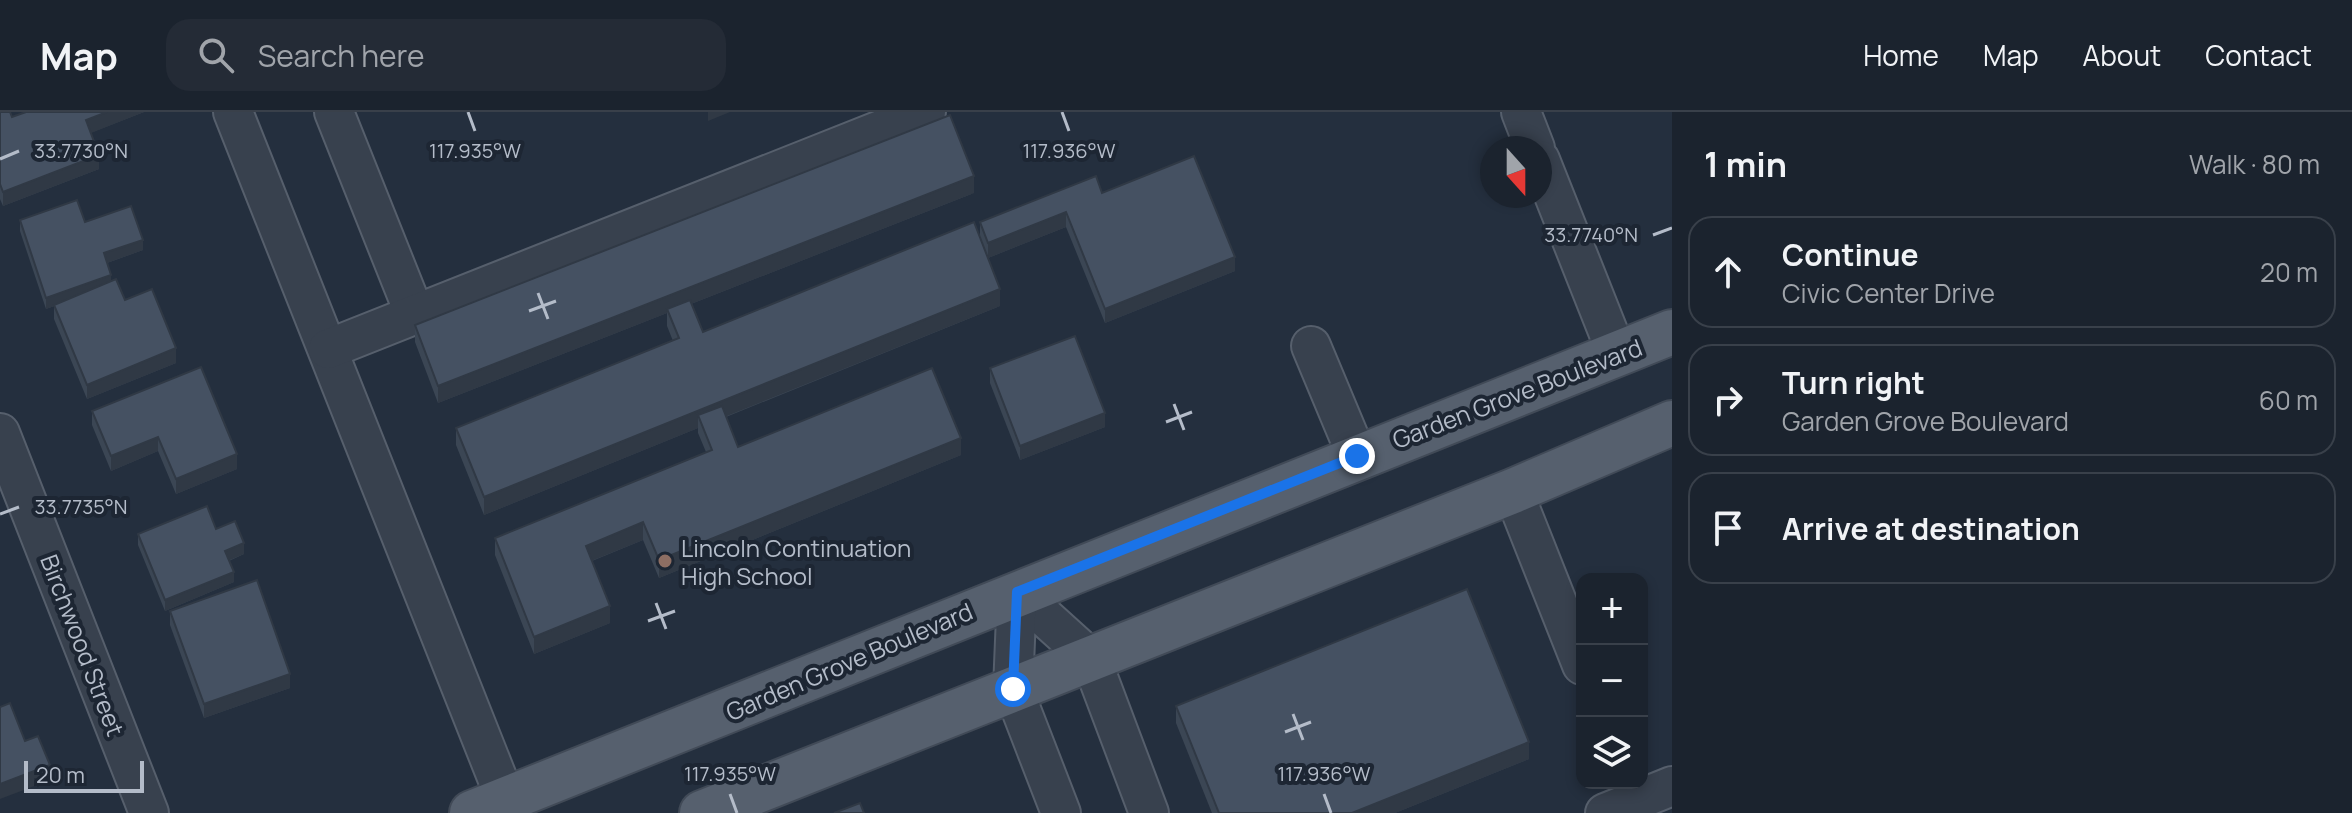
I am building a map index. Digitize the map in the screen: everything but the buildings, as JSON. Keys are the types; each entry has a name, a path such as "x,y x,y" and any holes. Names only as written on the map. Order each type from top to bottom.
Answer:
{"main road":[{"name":"Garden Grove Boulevard","path":"489,806 1672,332"},
{"path":"702,813 1513,491 1672,423"}],"street":[{"path":"334,112 415,315"},
{"path":"328,349 926,112"},
{"path":"1521,112 1530,136"},
{"path":"239,114 328,349 489,806"},
{"path":"1552,190 1617,354"},
{"path":"1311,346 1357,456"},
{"name":"Birchwood Street","path":"0,433 149,813"},
{"path":"1513,491 1576,650"},
{"path":"1017,592 1091,659 1149,813"},
{"path":"1017,592 1013,689 1061,813"},
{"path":"1628,802 1672,786"}],"place":[{"name":"Lincoln Continuation High School","path":"665,561"}],"route":[{"path":"1013,689 1017,592 1357,456"}]}
